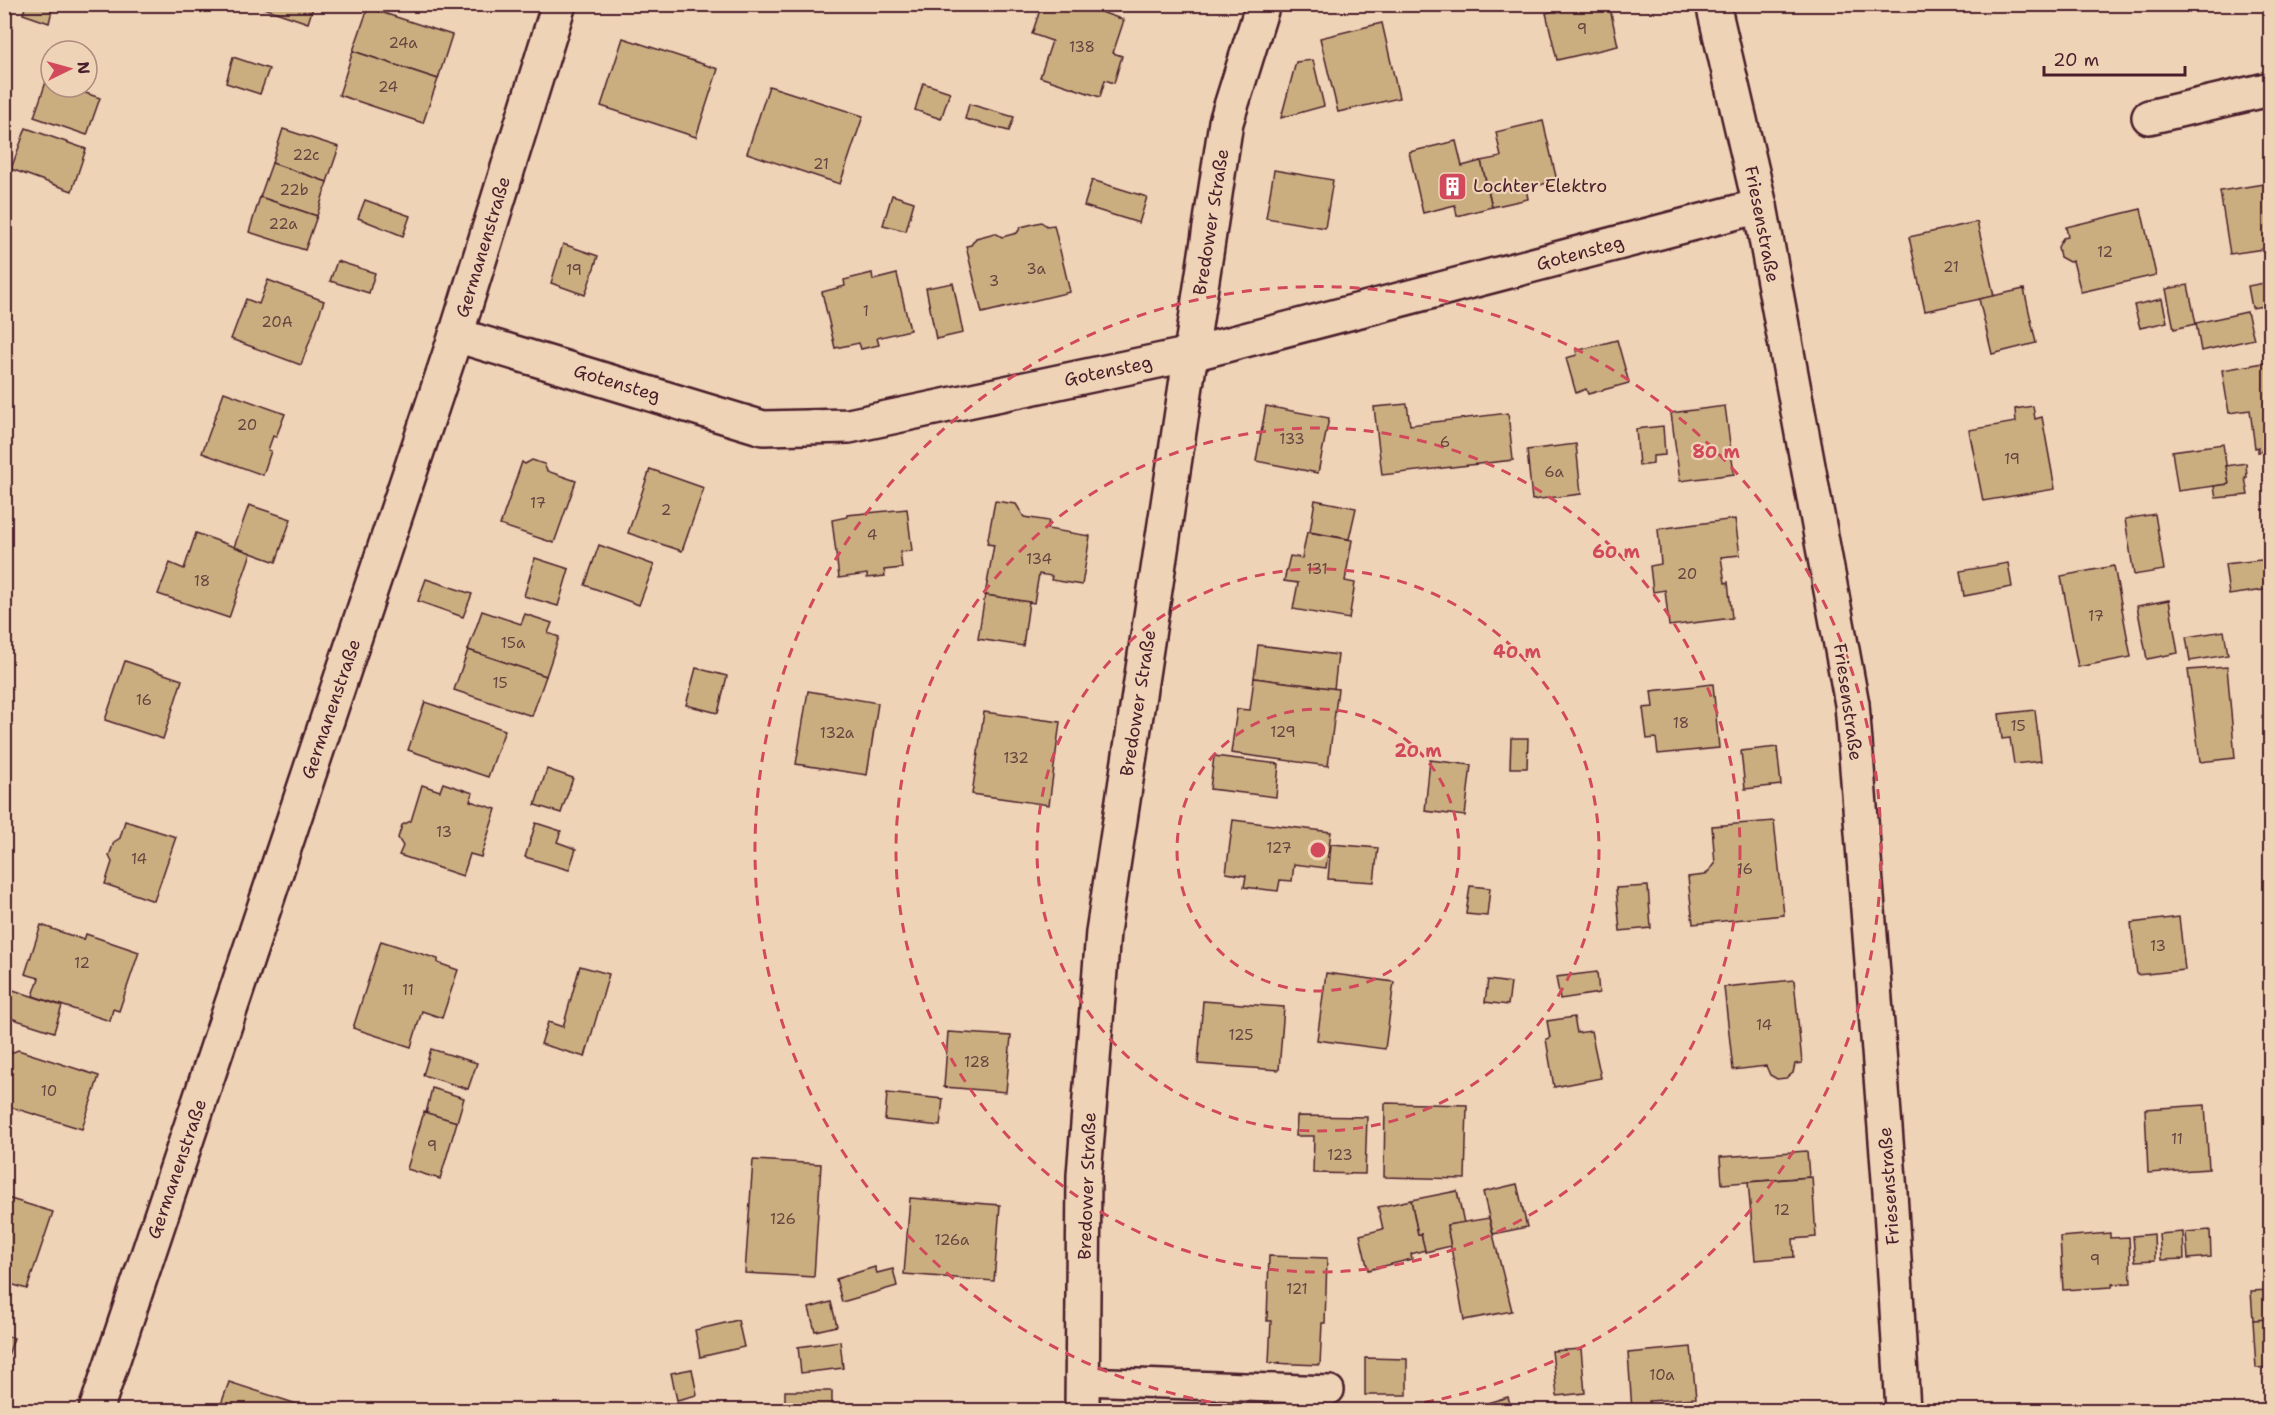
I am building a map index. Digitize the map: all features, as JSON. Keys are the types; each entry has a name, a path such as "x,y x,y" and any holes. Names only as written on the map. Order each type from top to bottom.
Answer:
{"street":[{"name":"Germanenstraße","path":"96,1410 456,335 559,4"},
{"name":"Bredower Straße","path":"1083,1396 1084,1175 1103,932 1226,122 1263,4"},
{"name":"Friesenstraße","path":"1713,4 1760,206 1852,704 1890,1192 1903,1410"},
{"path":"2149,117 2271,90"},
{"name":"Gotensteg","path":"456,335 763,428 849,426 1191,354 1760,206"}],"lane":[{"path":"1083,1396 1330,1390"}],"building":[{"path":"26,4 53,6 49,23 23,14"},
{"path":"259,4 314,4 308,23 258,6"},
{"path":"1042,4 1078,4 1124,20 1113,53 1122,56 1114,83 1105,80 1100,97 1040,77 1052,41 1032,34"},
{"path":"1580,4 1609,4 1618,46 1557,60 1546,13"},
{"path":"368,8 452,35 438,79 353,51"},
{"path":"1382,23 1399,98 1338,112 1320,38"},
{"path":"623,38 718,69 696,137 601,106"},
{"path":"353,51 438,79 423,123 339,95"},
{"path":"233,57 269,69 260,94 226,83"},
{"path":"1313,60 1324,106 1281,118 1296,62"},
{"path":"923,83 950,92 941,119 915,110"},
{"path":"769,86 863,116 840,184 747,153"},
{"path":"100,98 87,135 34,117 40,99"},
{"path":"969,104 1014,117 1009,131 965,119"},
{"path":"1543,121 1557,181 1526,188 1528,199 1492,207 1481,161 1501,157 1496,132"},
{"path":"26,128 86,149 72,191 11,169"},
{"path":"283,129 339,147 327,182 272,163"},
{"name":"Lochter Elektro","path":"1456,141 1462,166 1481,161 1492,207 1457,216 1455,205 1423,213 1409,152"},
{"path":"272,163 327,182 317,216 260,197"},
{"path":"1274,170 1333,180 1325,228 1266,218"},
{"path":"1092,180 1147,197 1139,223 1084,206"},
{"path":"2270,183 2270,248 2230,254 2220,191"},
{"path":"892,195 914,202 906,231 883,225"},
{"path":"260,197 317,216 305,250 249,232"},
{"path":"365,200 410,216 403,236 358,218"},
{"path":"2141,209 2156,275 2081,292 2073,261 2069,262 2060,257 2058,247 2063,238 2068,237 2066,227"},
{"path":"1041,222 1047,226 1054,225 1070,292 982,313 966,246 971,245 976,238 995,233 1002,237 1017,233 1021,227"},
{"path":"1977,222 1994,296 1925,311 1909,237"},
{"path":"563,244 598,256 585,295 551,283"},
{"path":"337,261 375,273 369,293 330,281"},
{"path":"872,273 873,280 897,274 910,330 877,338 879,345 861,349 859,343 835,348 822,292 845,286 844,280"},
{"path":"268,280 324,301 301,365 231,339 246,299 259,304"},
{"path":"2270,282 2270,305 2252,308 2248,286"},
{"path":"953,283 963,333 936,339 926,288"},
{"path":"2188,285 2196,324 2174,329 2166,289"},
{"path":"2024,289 2036,343 1992,354 1979,299"},
{"path":"2162,299 2167,322 2140,328 2134,305"},
{"path":"2247,312 2254,339 2201,351 2196,323"},
{"path":"1617,340 1629,383 1588,394 1586,389 1576,393 1566,358 1577,355 1576,351"},
{"path":"2270,362 2270,450 2258,452 2258,447 2255,448 2250,410 2229,413 2222,370"},
{"path":"224,392 285,414 276,437 273,436 263,475 202,453"},
{"path":"1407,404 1410,425 1508,413 1513,460 1382,475 1374,407"},
{"path":"1266,406 1329,418 1318,473 1256,461"},
{"path":"1725,406 1734,474 1680,481 1671,413"},
{"path":"2033,406 2035,419 2042,417 2055,489 1983,501 1969,430 2016,422 2015,409"},
{"path":"1663,426 1665,455 1653,456 1653,464 1639,466 1636,429"},
{"path":"1576,444 1581,494 1532,500 1527,450"},
{"path":"2223,444 2229,484 2178,491 2172,451"},
{"path":"532,460 544,464 547,471 576,481 554,543 500,525 522,462 525,464"},
{"path":"2246,463 2247,478 2245,478 2248,495 2216,498 2214,486 2229,484 2226,466"},
{"path":"650,469 704,488 682,551 628,533"},
{"path":"1315,500 1356,508 1349,539 1310,532"},
{"path":"995,501 1016,504 1024,517 1049,521 1047,529 1090,536 1082,585 1051,580 1052,576 1039,574 1034,603 985,595 994,545 987,544"},
{"path":"249,505 291,519 276,562 234,547"},
{"path":"907,509 912,551 900,552 902,568 884,570 885,576 867,578 867,574 839,578 832,520 847,517 847,515"},
{"path":"2155,514 2164,570 2134,575 2125,519"},
{"path":"1735,519 1740,555 1721,557 1725,583 1728,582 1732,618 1669,626 1665,590 1653,592 1650,566 1661,564 1658,529"},
{"path":"1307,532 1352,540 1345,581 1355,583 1349,619 1293,609 1298,583 1284,581 1290,556 1302,558"},
{"path":"196,533 251,553 229,618 158,594 170,563 184,569"},
{"path":"599,545 654,565 639,605 585,585"},
{"path":"535,558 569,569 558,606 524,596"},
{"path":"2270,559 2270,589 2229,595 2225,564"},
{"path":"2008,563 2012,587 1964,596 1960,571"},
{"path":"2114,566 2131,657 2078,667 2061,576"},
{"path":"426,579 472,594 463,617 418,601"},
{"path":"985,595 1029,602 1023,646 978,639"},
{"path":"2169,600 2178,653 2147,659 2137,606"},
{"path":"482,611 521,624 525,614 552,623 548,633 559,637 546,676 468,650"},
{"path":"2224,631 2228,655 2190,661 2186,637"},
{"path":"1258,645 1338,655 1334,689 1254,678"},
{"path":"468,650 546,676 532,716 454,690"},
{"path":"125,661 182,680 163,739 105,720"},
{"path":"2227,667 2235,758 2200,762 2188,670"},
{"path":"696,668 727,676 718,713 686,705"},
{"path":"1254,678 1338,689 1328,766 1231,753 1237,709 1250,710"},
{"path":"1713,684 1719,748 1658,754 1656,738 1647,739 1643,708 1653,707 1651,691"},
{"path":"808,691 878,703 867,775 796,764"},
{"path":"425,702 505,730 488,777 408,750"},
{"path":"2035,710 2041,761 2014,764 2010,738 2002,739 1999,714"},
{"path":"984,712 1060,722 1049,805 972,794"},
{"path":"1511,738 1528,738 1527,768 1510,768"},
{"path":"1777,747 1781,785 1745,789 1741,751"},
{"path":"1214,756 1279,764 1276,797 1210,789"},
{"path":"1430,760 1471,765 1465,816 1425,811"},
{"path":"547,769 573,778 561,813 535,805"},
{"path":"443,783 473,793 470,801 496,809 481,857 470,854 463,876 399,855 403,846 398,838 402,825 411,821 422,785 440,791"},
{"path":"1233,820 1331,832 1326,868 1294,864 1292,881 1280,880 1278,891 1244,887 1246,876 1226,873"},
{"path":"125,821 176,837 154,901 105,884 112,862 109,856 114,842 120,838"},
{"path":"1774,821 1784,915 1693,924 1688,877 1705,875 1715,864 1712,826"},
{"path":"536,823 561,831 557,842 576,849 569,870 525,857"},
{"path":"1331,844 1378,848 1374,882 1328,879"},
{"path":"1470,886 1490,888 1487,916 1466,914"},
{"path":"1648,886 1651,928 1620,931 1616,888"},
{"path":"2179,917 2185,970 2137,975 2131,923"},
{"path":"41,925 84,940 86,934 139,952 119,1011 113,1009 110,1021 33,996 39,978 25,974"},
{"path":"381,941 438,959 438,963 458,970 442,1018 422,1011 411,1047 353,1028"},
{"path":"580,966 609,974 585,1057 541,1044 548,1022 563,1027"},
{"path":"1597,972 1599,993 1560,999 1556,977"},
{"path":"1326,973 1394,982 1385,1049 1317,1040"},
{"path":"1488,980 1511,983 1508,1005 1485,1002"},
{"path":"1794,980 1802,1063 1795,1064 1793,1073 1786,1078 1777,1079 1770,1075 1766,1066 1733,1070 1724,987"},
{"path":"4,987 62,1006 54,1032 4,1016"},
{"path":"1203,1001 1284,1007 1279,1070 1198,1064"},
{"path":"1574,1017 1577,1033 1591,1031 1601,1078 1554,1087 1546,1039 1550,1038 1547,1021"},
{"path":"948,1032 1011,1036 1006,1092 944,1087"},
{"path":"431,1049 477,1063 468,1089 423,1075"},
{"path":"18,1050 99,1076 82,1129 4,1105 4,1056"},
{"path":"432,1088 464,1098 457,1122 426,1113"},
{"path":"887,1093 943,1099 940,1126 885,1120"},
{"path":"1385,1103 1467,1105 1465,1179 1384,1177"},
{"path":"2205,1105 2209,1169 2148,1173 2145,1109"},
{"path":"424,1112 457,1122 440,1179 407,1169"},
{"path":"1297,1116 1367,1117 1365,1174 1313,1173 1314,1136 1296,1136"},
{"path":"1807,1151 1809,1177 1722,1184 1720,1157"},
{"path":"753,1160 821,1164 814,1277 745,1273"},
{"path":"1812,1177 1816,1237 1793,1239 1794,1257 1755,1260 1748,1182"},
{"path":"1517,1184 1527,1227 1493,1234 1483,1192"},
{"path":"1457,1191 1464,1223 1447,1225 1451,1246 1425,1252 1421,1234 1418,1235 1411,1200"},
{"path":"4,1197 53,1212 27,1289 4,1282"},
{"path":"910,1198 1000,1205 994,1281 904,1274"},
{"path":"1411,1200 1418,1235 1421,1234 1425,1250 1411,1254 1412,1259 1368,1270 1360,1235 1383,1229 1378,1207"},
{"path":"1489,1218 1512,1311 1464,1320 1447,1225"},
{"path":"2210,1230 2211,1257 2188,1259 2186,1232"},
{"path":"2183,1232 2184,1259 2161,1260 2159,1234"},
{"path":"2110,1233 2110,1238 2129,1237 2131,1283 2112,1284 2112,1287 2063,1290 2060,1237"},
{"path":"2154,1234 2155,1260 2135,1261 2133,1236"},
{"path":"1269,1256 1327,1258 1325,1323 1322,1323 1320,1365 1269,1363 1271,1321 1267,1321"},
{"path":"875,1267 877,1273 893,1269 897,1286 842,1302 836,1279"},
{"path":"2270,1290 2270,1319 2253,1320 2251,1291"},
{"path":"831,1302 837,1326 815,1331 809,1308"},
{"path":"2270,1319 2270,1367 2256,1368 2253,1320"},
{"path":"738,1320 744,1347 700,1357 695,1330"},
{"path":"4,1335 14,1338 4,1367"},
{"path":"840,1341 843,1368 801,1373 798,1347"},
{"path":"1691,1347 1696,1398 1649,1401 1650,1410 1632,1410 1628,1353"},
{"path":"1581,1349 1585,1393 1557,1396 1552,1351"},
{"path":"1365,1358 1407,1359 1407,1395 1365,1395"},
{"path":"692,1369 697,1395 677,1400 671,1373"},
{"path":"229,1382 297,1404 295,1410 219,1410"},
{"path":"785,1391 832,1391 832,1410 785,1410"},
{"path":"1508,1397 1512,1410 1463,1410"}],"place":[{"name":"Lochter Elektro","path":"1452,186"}]}
